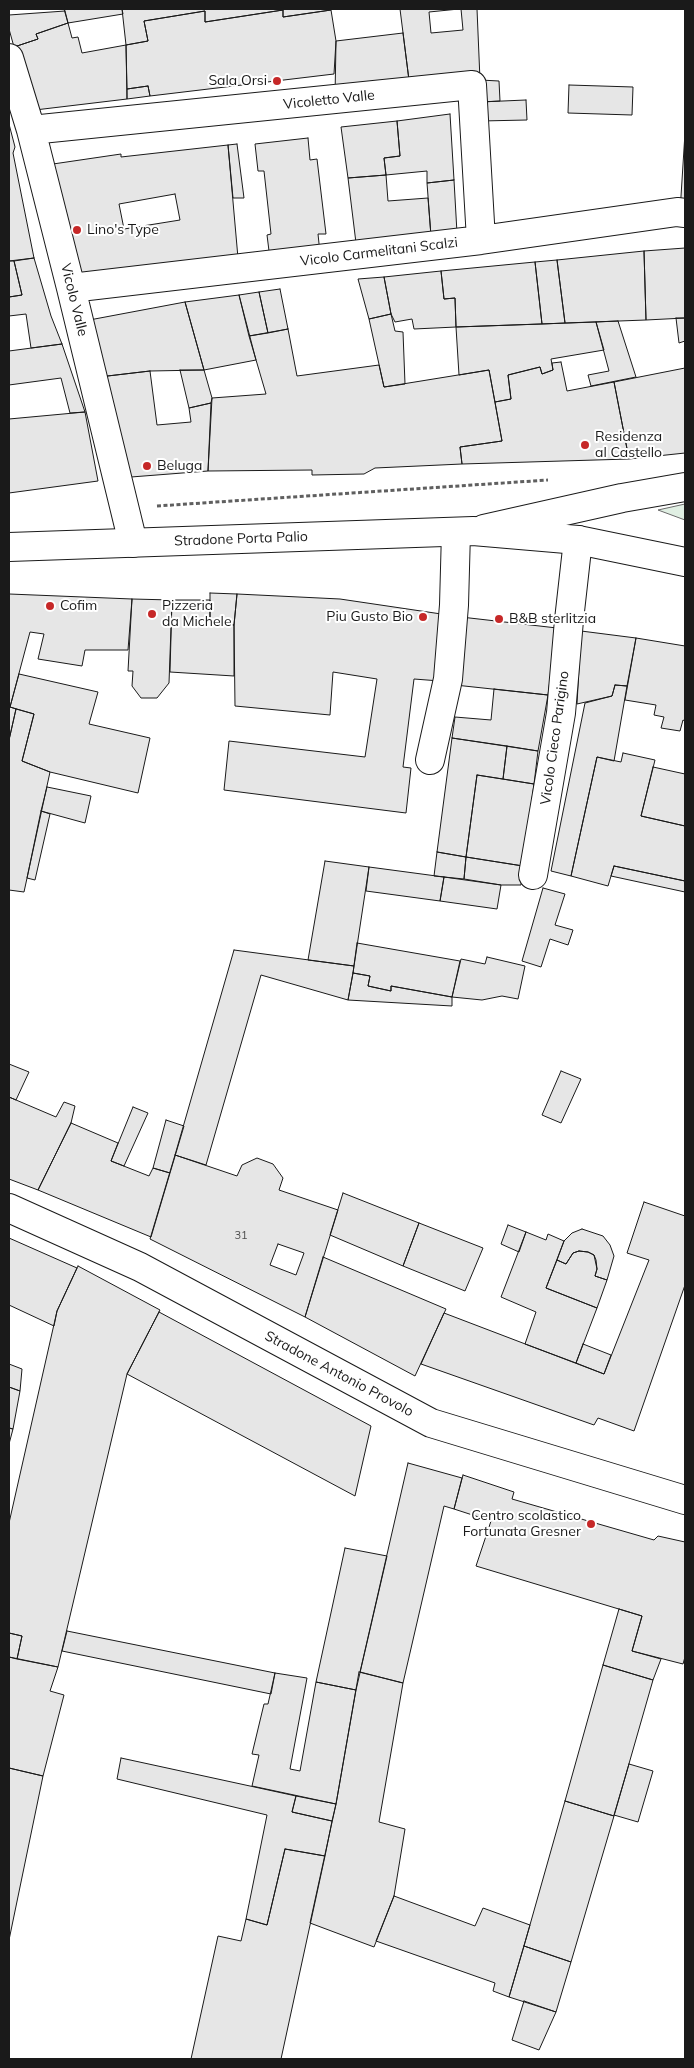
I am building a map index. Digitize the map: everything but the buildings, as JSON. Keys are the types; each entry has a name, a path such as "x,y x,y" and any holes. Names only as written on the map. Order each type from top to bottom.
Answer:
{"street":[{"name":"Vicolo Valle","path":"9,58 31,130 132,543"},
{"name":"Vicoletto Valle","path":"31,130 472,85 481,240"},
{"name":"Vicolo Carmelitani Scalzi","path":"71,288 481,240 677,212 685,213"},
{"name":"Stradone Porta Palio","path":"464,532 622,498 685,487"},
{"name":"Stradone Porta Palio","path":"9,547 464,532 578,540 685,562"},
{"path":"430,760 448,679 454,606 464,532"},
{"name":"Vicolo Cieco Parigino","path":"533,875 561,713 568,620 578,540"},
{"name":"Stradone Antonio Provolo","path":"9,1208 140,1267 431,1423 685,1500"}],"path":[{"path":"124,508 340,495 553,479"}],"green space":[{"path":"685,504 685,520 658,510"}],"place":[{"name":"Sala Orsi","path":"277,81"},
{"name":"Lino's Type","path":"77,230"},
{"name":"Residenza al Castello","path":"585,445"},
{"name":"Beluga","path":"147,466"},
{"name":"Cofim","path":"50,606"},
{"name":"Pizzeria da Michele","path":"152,614"},
{"name":"Piu Gusto Bio","path":"423,617"},
{"name":"B&B sterlitzia","path":"499,619"},
{"name":"Centro scolastico Fortunata Gresner","path":"591,1524"}]}
